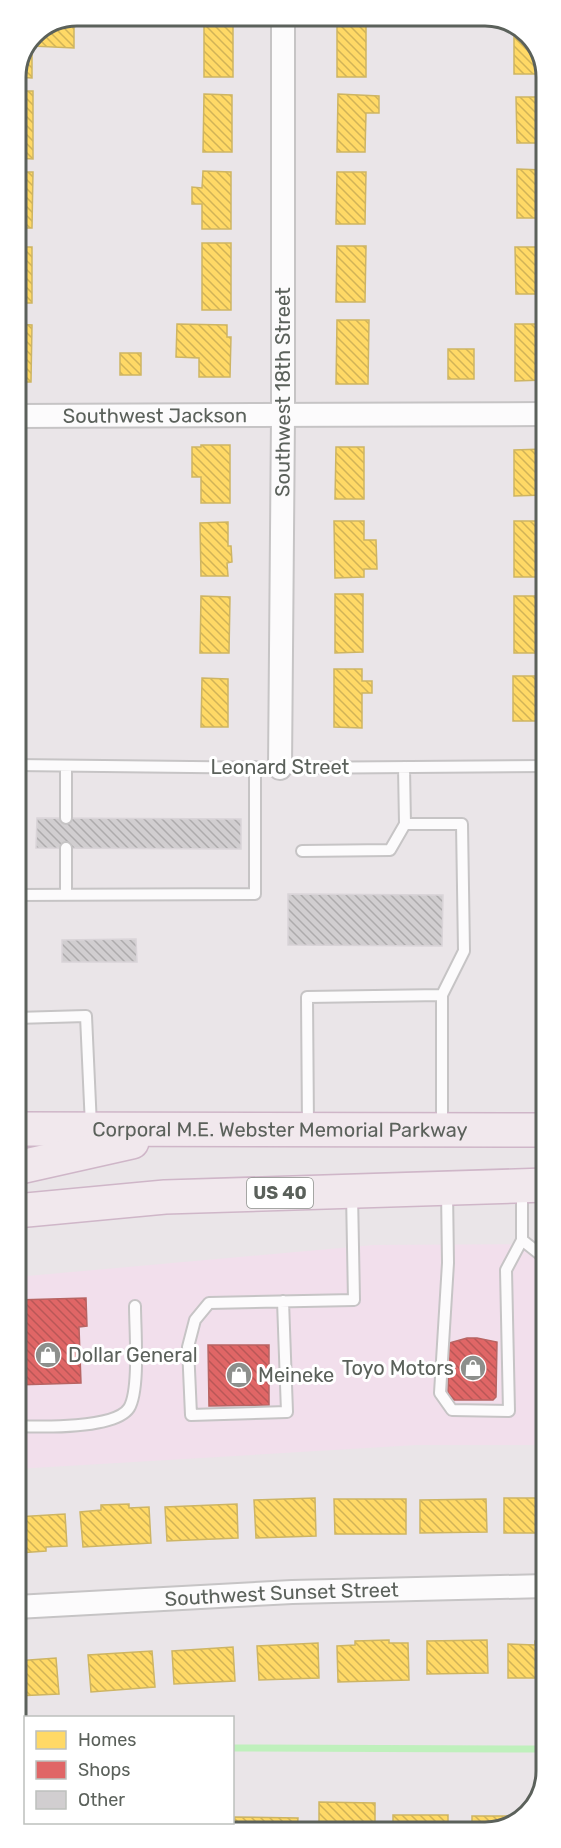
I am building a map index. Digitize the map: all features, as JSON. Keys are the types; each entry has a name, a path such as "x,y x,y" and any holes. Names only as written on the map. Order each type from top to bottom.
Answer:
{"main road":[{"name":"Corporal M.E. Webster Memorial Parkway","path":"26,1129 536,1130"},
{"path":"26,1166 186,1129"},
{"name":"US 40","path":"26,1210 165,1197 534,1185"}],"street":[{"name":"Southwest 18th Street","path":"280,768 283,416 282,26"},
{"name":"Southwest Jackson","path":"26,416 536,414"},
{"name":"Southwest Sunset Street","path":"26,1606 292,1592 536,1586"}],"lane":[{"name":"Leonard Street","path":"26,765 280,768 536,766"},
{"path":"66,766 66,818"},
{"path":"26,895 255,894 255,767"},
{"path":"302,851 390,850 405,824 404,767"},
{"path":"405,824 462,824 464,951 442,995 442,1130"},
{"path":"66,848 66,894"},
{"path":"309,1129 307,996 442,995"},
{"path":"26,1018 87,1016 91,1129"},
{"path":"447,1187 448,1263 440,1393 452,1410 509,1411 506,1270 522,1240 534,1185"},
{"path":"283,1301 287,1412 191,1415 188,1347 195,1320 209,1303 283,1301 354,1300 352,1191"},
{"path":"522,1240 536,1251"},
{"path":"26,1426 86,1424 116,1417 128,1409 135,1391 135,1306"}],"shaded area":[{"path":"536,1244 536,1445 417,1445 26,1468 26,1276 374,1245"}],"building: Homes":[{"path":"74,26 74,48 35,46 40,40 57,29"},
{"path":"204,26 233,26 233,77 204,77"},
{"path":"337,26 366,26 366,77 337,77"},
{"path":"514,35 523,43 532,57 536,74 514,74"},
{"path":"32,52 32,78 26,78 26,67"},
{"path":"26,91 33,91 33,159 26,159"},
{"path":"204,94 232,95 232,152 203,152"},
{"path":"338,94 379,96 379,113 366,113 365,152 337,152"},
{"path":"516,97 536,97 536,143 517,143"},
{"path":"517,169 536,170 536,218 517,218"},
{"path":"203,171 231,172 231,229 202,229 202,204 192,204 192,187 202,188"},
{"path":"26,172 33,172 32,228 26,228"},
{"path":"337,172 366,172 365,224 336,224"},
{"path":"202,243 231,243 231,310 202,310"},
{"path":"337,246 366,246 365,302 336,302"},
{"path":"26,247 32,247 32,303 26,303"},
{"path":"515,247 536,247 536,294 516,294"},
{"path":"337,320 369,320 368,384 336,384"},
{"path":"177,324 227,325 227,337 231,337 230,377 199,377 199,358 176,357"},
{"path":"515,324 536,324 536,380 515,381"},
{"path":"26,325 32,325 31,382 26,382"},
{"path":"448,349 474,349 474,379 448,379"},
{"path":"120,353 141,353 141,375 120,375"},
{"path":"201,445 230,445 230,503 201,503 201,477 192,477 192,447 201,447"},
{"path":"336,447 364,447 364,499 335,499"},
{"path":"536,449 536,495 514,496 514,450"},
{"path":"334,521 364,521 364,540 376,540 377,569 364,569 364,577 335,578"},
{"path":"514,521 536,521 536,577 514,577"},
{"path":"228,522 228,546 231,546 232,562 227,563 228,576 201,576 200,523"},
{"path":"335,594 363,594 363,652 335,653"},
{"path":"201,596 230,597 229,653 200,653"},
{"path":"514,596 536,596 536,653 514,653"},
{"path":"334,669 362,669 362,681 372,681 372,693 362,693 362,728 334,727"},
{"path":"513,676 536,676 536,721 513,721"},
{"path":"202,678 228,679 228,727 201,727"},
{"path":"315,1498 316,1536 256,1538 254,1500"},
{"path":"504,1498 536,1498 536,1533 504,1533"},
{"path":"334,1499 406,1499 406,1534 335,1534"},
{"path":"486,1499 487,1532 420,1533 420,1500"},
{"path":"129,1504 129,1508 149,1507 151,1543 83,1547 80,1512 101,1510 101,1505"},
{"path":"237,1504 238,1538 167,1541 165,1507"},
{"path":"65,1514 67,1546 46,1547 46,1551 26,1552 26,1516"},
{"path":"389,1640 389,1643 408,1643 409,1680 338,1682 337,1646 355,1645 355,1641"},
{"path":"487,1640 488,1673 427,1674 427,1641"},
{"path":"536,1641 536,1678 508,1678 508,1644 535,1645"},
{"path":"318,1643 319,1678 259,1680 257,1646"},
{"path":"233,1647 235,1681 174,1684 172,1651"},
{"path":"152,1651 155,1687 91,1692 88,1655"},
{"path":"56,1658 59,1694 26,1696 26,1660"},
{"path":"319,1802 375,1803 375,1822 319,1822"},
{"path":"393,1815 448,1815 448,1822 393,1822"},
{"path":"472,1816 509,1816 498,1821 472,1822"},
{"path":"234,1817 298,1818 298,1822 234,1822"}],"building: Shops":[{"name":"Dollar General","path":"86,1298 87,1326 79,1327 81,1383 26,1385 26,1300"},
{"name":"Toyo Motors","path":"467,1338 497,1342 496,1397 493,1400 454,1400 448,1394 449,1343"},
{"name":"Meineke","path":"208,1345 269,1345 269,1405 209,1406"}],"building: Other":[{"path":"37,818 241,819 241,849 36,848"},
{"path":"288,894 443,895 442,946 288,945"},
{"path":"136,939 137,962 62,962 62,940"}],"waterway":[{"path":"234,1748 536,1749"}],"place":[{"name":"Dollar General","path":"48,1355"},
{"name":"Toyo Motors","path":"473,1368"},
{"name":"Meineke","path":"239,1375"}]}
